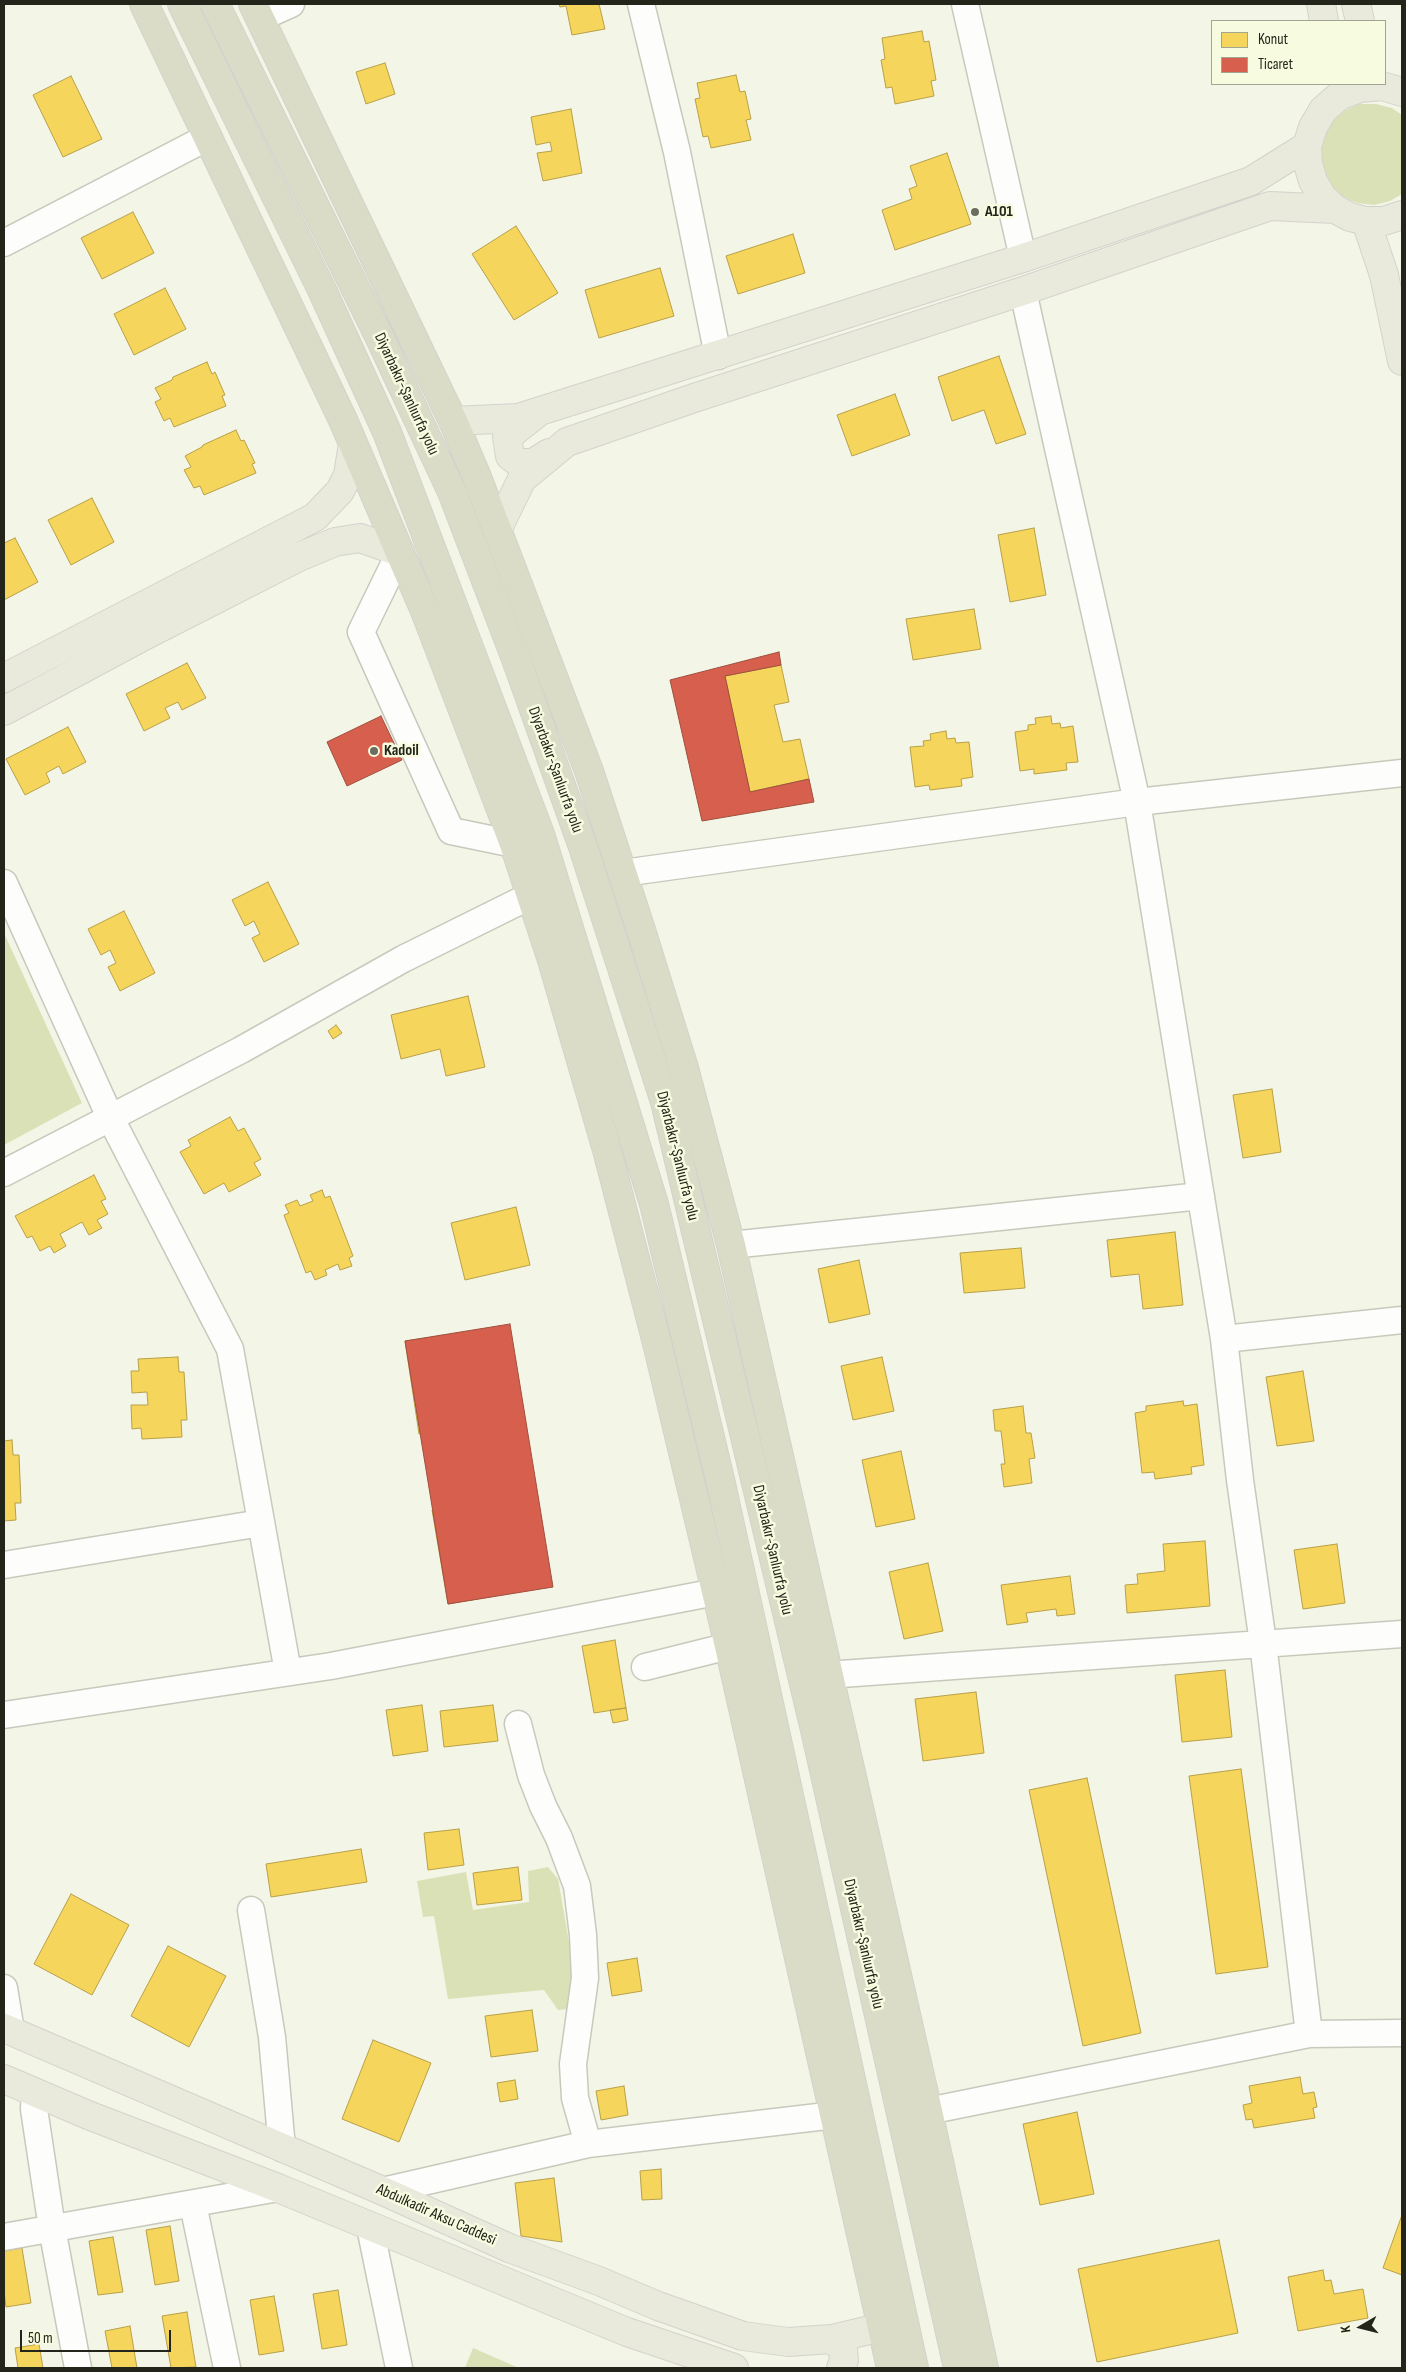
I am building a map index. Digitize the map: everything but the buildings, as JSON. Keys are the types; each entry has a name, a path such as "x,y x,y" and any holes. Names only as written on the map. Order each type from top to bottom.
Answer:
{"highway":[{"path":"144,4 354,444 425,611 514,844 552,960 607,1150 658,1347 729,1646 891,2368"},
{"name":"Diyarbakır-Şanlıurfa yolu","path":"182,4 322,290 386,432 540,834 654,1204 730,1526 914,2368"},
{"name":"Diyarbakır-Şanlıurfa yolu","path":"215,4 380,338 452,492 516,660 579,838 665,1102 815,1730 958,2368"},
{"path":"256,11 453,421 498,528 585,762 623,873 684,1068 731,1245 928,2111 984,2368"}],"main road":[{"path":"1320,4 1324,20"},
{"path":"1356,4 1360,20"},
{"path":"1388,87 1360,88 1340,96 1324,97 1308,146 1308,164 1313,181 1322,196 1335,209 1350,217 1366,221 1384,221 1402,216"},
{"path":"453,421 518,418 1023,258 1251,181 1308,146"},
{"path":"544,409 507,437 510,456 519,463 533,463 568,442 704,395 1023,291 1270,206 1335,209"},
{"path":"1366,221 1384,275 1402,361"},
{"path":"498,528 522,480 568,442"},
{"path":"4,678 315,518 340,491 348,475 354,444"},
{"path":"4,711 161,627 299,557 335,542 360,538 400,552"},
{"name":"Abdulkadir Aksu Caddesi","path":"7,2030 384,2191 509,2248 599,2281 658,2306 743,2336 788,2342 832,2339 882,2326"},
{"path":"4,2079 88,2115 278,2188 627,2332 734,2368"},
{"path":"832,2339 843,2350 844,2361 841,2368"}],"street":[{"path":"256,11 291,4"},
{"path":"641,4 677,152 718,356"},
{"path":"965,4 1023,258"},
{"path":"4,243 208,138"},
{"path":"1023,291 1137,802 1224,1339 1240,1480 1263,1643 1309,2034"},
{"path":"400,552 361,632 451,831 514,844"},
{"path":"623,873 1137,802 1402,773"},
{"path":"4,883 110,1116 230,1349 288,1672"},
{"path":"4,1172 241,1050 404,959 530,896"},
{"path":"731,1245 1201,1196"},
{"path":"1224,1339 1402,1320"},
{"path":"4,1565 261,1523"},
{"path":"4,1715 288,1672 716,1592"},
{"path":"828,1675 1402,1634"},
{"path":"645,1667 729,1646"},
{"path":"518,1724 531,1775 543,1806 559,1838 577,1886 584,1935 585,1978 573,2064 575,2098 588,2144"},
{"path":"252,1910 272,2037 282,2148"},
{"path":"4,1988 7,2030"},
{"path":"928,2111 1309,2034 1402,2033"},
{"path":"35,2092 34,2109 52,2228 78,2368"},
{"path":"384,2191 588,2144 835,2115"},
{"path":"4,2237 278,2188"},
{"path":"193,2204 227,2368"},
{"path":"370,2227 399,2368"}],"green space":[{"path":"1359,104 1376,104 1392,108 1402,115 1402,194 1390,201 1374,205 1357,203 1342,196 1330,184 1322,169 1320,152 1323,136 1332,122 1344,111"},
{"path":"4,933 82,1103 4,1145"},
{"path":"548,1867 558,1879 575,1976 568,2009 558,2010 544,1990 448,1999 434,1916 423,1917 417,1881 466,1872 473,1910 529,1902 528,1871"},
{"path":"473,2348 519,2368 465,2368"}],"place":[{"name":"A101","path":"975,212"},
{"name":"Kadoil","path":"374,751"}]}
